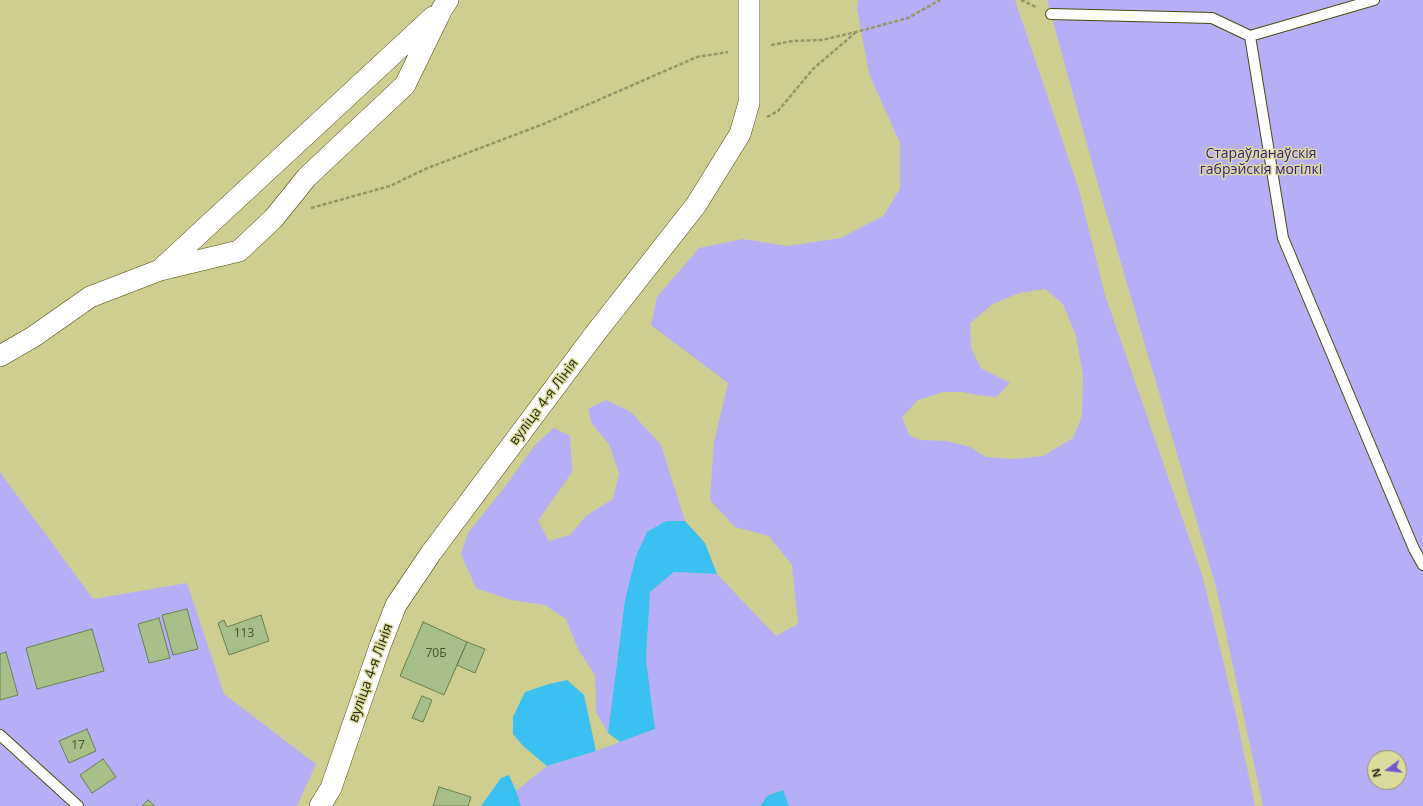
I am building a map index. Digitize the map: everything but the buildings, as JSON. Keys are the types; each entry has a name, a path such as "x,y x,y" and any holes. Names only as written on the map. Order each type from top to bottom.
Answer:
{"street":[{"name":"вуліца 4-я Лінія","path":"320,806 330,788 396,605 431,553 594,335 696,205 740,134 748,103 749,0"},
{"path":"0,356 33,337 90,297 160,270 239,251 274,218 308,177 405,85 445,5"},
{"path":"160,270 445,5"}],"lane":[{"path":"1051,14 1212,18 1250,36 1374,0"},
{"path":"1250,36 1283,238 1414,549 1423,565"},
{"path":"0,735 78,806"}],"path":[{"path":"274,218 390,186 425,169 540,125 697,57 793,41 822,40 908,18 940,0"},
{"path":"740,134 778,111 813,69 856,32"}],"green space":[{"path":"858,0 1015,0 1079,190 1105,295 1203,578 1235,710 1255,806 789,806 782,790 767,796 760,806 521,806 516,791 547,766 596,751 655,729 646,659 650,592 674,572 717,574 776,636 798,624 792,565 769,536 735,527 710,500 714,442 728,383 651,325 657,297 699,248 743,239 787,246 841,238 883,216 900,189 900,143 869,74 857,8","holes":["1045,289 1063,304 1076,336 1083,376 1082,416 1073,438 1043,456 1013,459 986,457 970,447 947,441 920,440 909,435 902,417 918,400 943,392 962,392 996,397 1010,383 981,368 971,348 970,323 993,304 1019,293"]},
{"name":"Стараўланаўскія габрэйскія могілкі","path":"1047,0 1423,0 1423,806 1263,806 1216,587 1099,188"},
{"path":"606,400 631,412 661,445 685,521 666,521 625,600 608,733 596,712 595,675 578,649 566,619 545,605 511,600 476,588 461,554 468,533 504,488 535,445 554,428 570,436 572,472 538,521 549,541 570,535 586,516 613,499 619,473 609,444 592,424 588,409"},
{"path":"0,472 93,599 187,583 224,694 316,764 297,806 0,806"}],"water":[{"path":"666,521 685,521 705,543 717,574 674,572 650,592 646,659 655,729 620,742 608,733 625,600 636,556 647,532"},
{"path":"567,680 584,695 596,751 547,766 523,746 513,734 513,717 525,692"},
{"path":"509,775 521,806 481,806 501,778"},
{"path":"783,790 789,806 760,806 767,796"}]}
